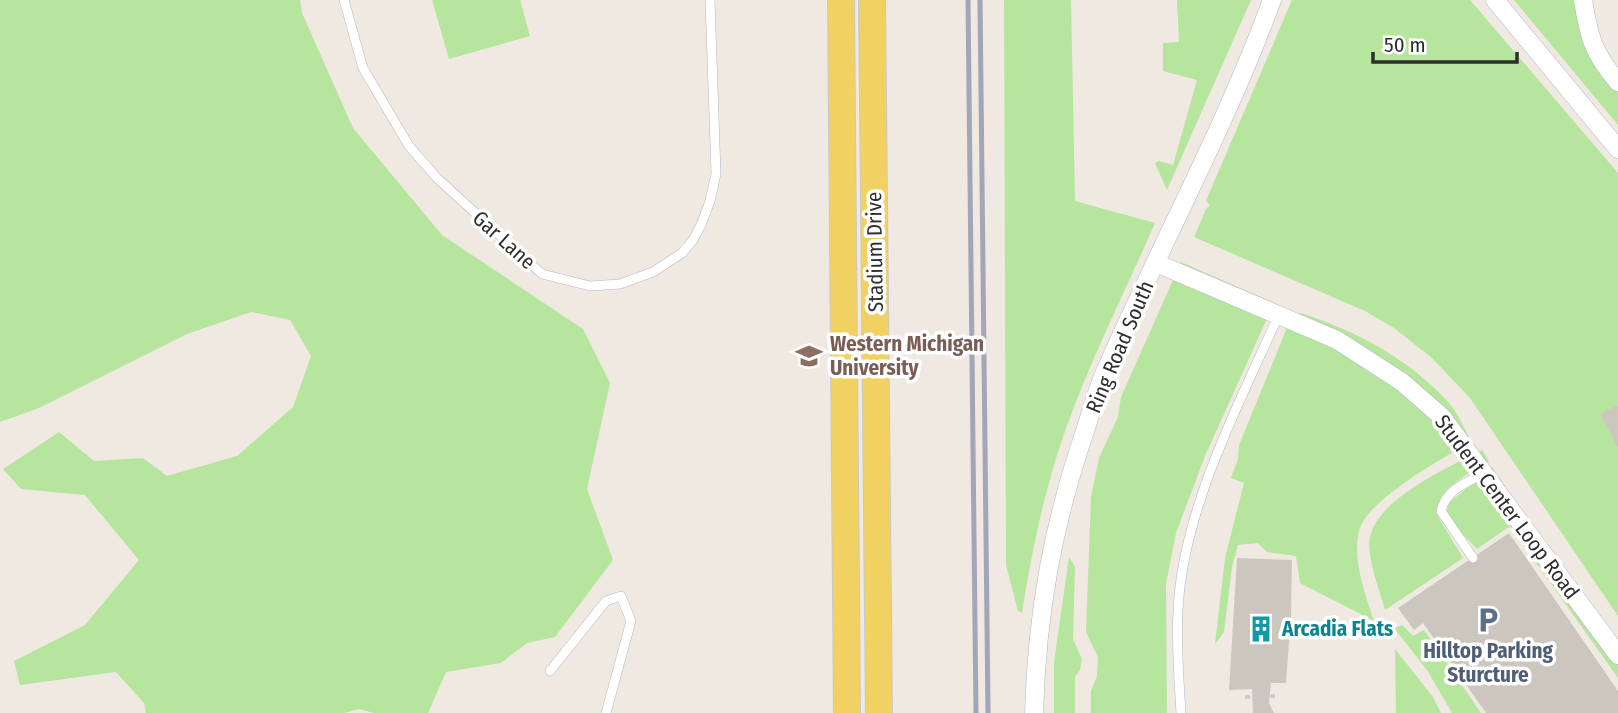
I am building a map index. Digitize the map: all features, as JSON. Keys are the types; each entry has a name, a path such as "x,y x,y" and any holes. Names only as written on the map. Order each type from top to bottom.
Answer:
{"main road":[{"name":"Stadium Drive","path":"841,0 847,713"},
{"name":"Stadium Drive","path":"872,0 879,713"}],"street":[{"name":"Ring Road South","path":"1034,713 1042,599 1061,505 1104,375 1240,78 1272,0"},
{"path":"1496,0 1618,149"},
{"path":"1583,0 1594,50 1618,82"},
{"name":"Student Center Loop Road","path":"1156,263 1337,340 1402,382 1441,417 1618,655"}],"lane":[{"name":"Gar Lane","path":"344,0 363,68 378,97 423,163 542,275 590,286 620,284 653,272 682,253 701,225 716,174 710,0"},
{"path":"1181,713 1178,609 1185,563 1218,449 1278,319 1278,313"},
{"path":"1473,558 1441,511 1443,502 1450,493 1483,474"},
{"path":"550,671 606,601 621,596 631,621 606,713"}],"path":[{"path":"1245,697 1275,696"}],"green space":[{"path":"0,0 300,0 302,13 353,128 442,235 583,329 610,383 587,489 613,560 555,637 527,643 501,663 446,672 428,713 374,713 359,709 344,713 146,713 144,703 116,672 20,685 14,661 85,625 139,560 85,495 21,489 3,469 59,432 94,461 143,458 167,476 237,456 293,407 311,356 290,320 251,312 187,334 39,408 0,422"},
{"path":"432,0 520,0 530,36 449,59"},
{"path":"1004,0 1071,0 1075,201 1155,223 1067,425 1041,514 1022,613 1018,611 1006,565"},
{"path":"1177,0 1251,0 1167,190 1155,163 1159,161 1173,165 1197,80 1163,71 1163,43 1179,42"},
{"path":"1292,0 1470,0 1618,173 1618,405 1601,415 1618,448 1618,616 1470,398 1432,358 1394,328 1365,311 1194,237 1206,209 1210,206 1206,200"},
{"path":"1514,0 1573,0 1590,58 1618,93 1618,125"},
{"path":"1181,262 1274,303 1205,456 1176,533 1166,584 1167,713 1091,713 1091,691 1097,676 1098,657 1086,632 1091,497 1099,458 1118,417 1121,397"},
{"path":"1301,313 1342,328 1400,360 1434,387 1452,407 1471,441 1391,493 1365,519 1359,531 1357,553 1360,576 1374,621 1300,583 1296,556 1267,552 1258,543 1238,545 1232,567 1224,632 1215,644 1225,558 1244,483 1231,478 1238,459 1239,445 1289,323 1293,316"},
{"path":"1482,450 1489,461 1449,488 1436,513 1463,558 1385,610 1369,545 1376,522 1401,496 1417,485"},
{"path":"1492,467 1618,654 1618,678 1510,526 1477,549 1453,524 1447,511 1449,503"},
{"path":"1069,557 1075,567 1073,639 1082,659 1080,670 1075,677 1075,713 1054,713 1054,662"},
{"path":"1402,625 1413,636 1424,630 1481,713 1452,713 1427,670 1394,628"},
{"path":"1395,649 1433,697 1441,713 1396,713"}],"building":[{"path":"1618,405 1618,448 1600,414"},
{"name":"Hilltop Parking Sturcture","path":"1509,533 1618,691 1618,713 1486,713 1423,623 1414,630 1398,608"},
{"name":"Arcadia Flats","path":"1237,558 1292,560 1286,683 1271,683 1269,703 1274,713 1253,713 1252,689 1229,690"}],"railway":[{"path":"968,0 976,713"},
{"path":"980,0 988,713"}],"place":[{"name":"Western Michigan University","path":"809,356"},
{"name":"Hilltop Parking Sturcture","path":"1488,620"},
{"name":"Arcadia Flats","path":"1261,629"}]}
